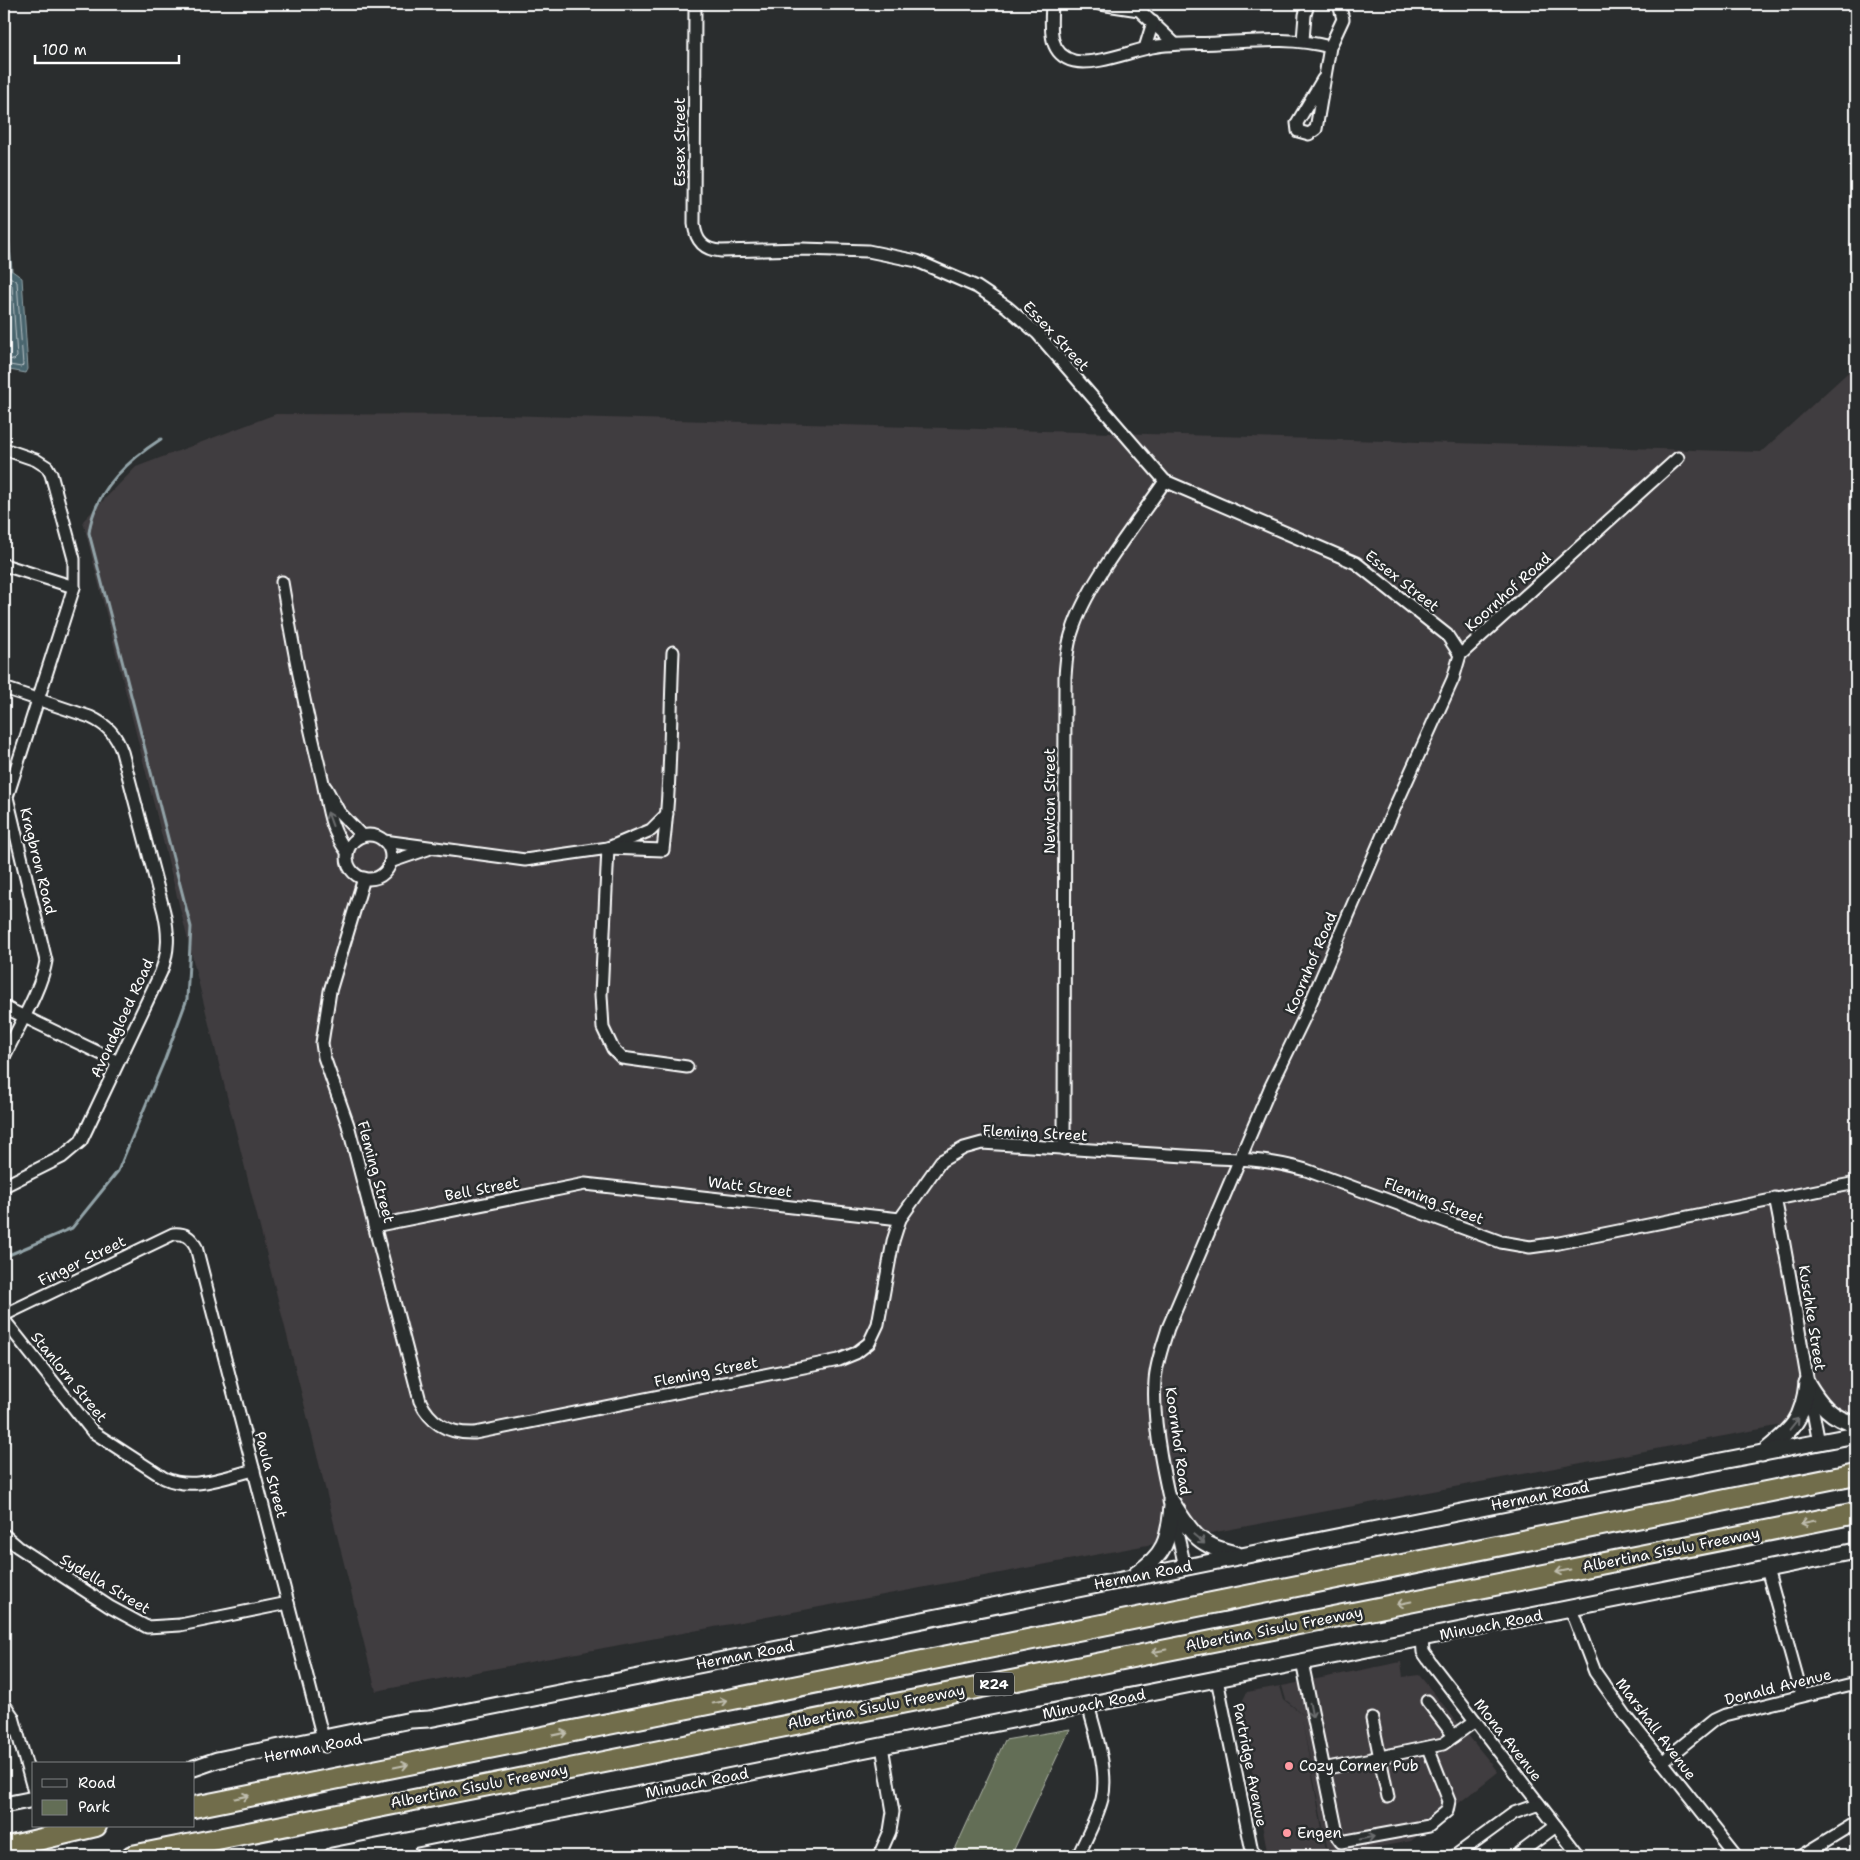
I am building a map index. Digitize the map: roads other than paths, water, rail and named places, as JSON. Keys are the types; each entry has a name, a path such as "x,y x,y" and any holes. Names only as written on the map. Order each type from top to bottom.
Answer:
{"highway":[{"name":"R24","path":"195,1807 1856,1474"},
{"name":"Albertina Sisulu Freeway","path":"132,1856 1856,1513"},
{"path":"4,1848 88,1828"}],"main road":[{"path":"1807,1383 1824,1408 1842,1420 1856,1424"},
{"path":"1761,1455 1787,1432 1801,1414 1807,1383"},
{"name":"Herman Road","path":"195,1768 217,1760 414,1727 430,1719 1128,1578 1571,1490 1856,1436"},
{"path":"1171,1504 1200,1542 1214,1549 1242,1556"},
{"path":"1128,1578 1151,1564 1162,1551 1169,1533 1171,1504"},
{"name":"Minuach Road","path":"332,1856 1856,1551"},
{"name":"Herman Road","path":"195,1768 218,1767 324,1743"},
{"path":"4,1805 32,1799"}],"street":[{"name":"Essex Street","path":"695,4 694,224 697,239 701,244 708,249 721,251 802,249 868,251 917,261 965,280 996,299 1036,333 1165,481 1356,563 1447,636 1460,655"},
{"path":"1052,4 1050,35 1055,47 1074,61 1088,62 1145,48 1175,44 1303,40 1330,47"},
{"path":"1100,4 1139,10 1154,22 1175,44"},
{"path":"1303,40 1308,4"},
{"path":"1323,79 1330,47 1343,18 1339,4"},
{"path":"1145,48 1154,22"},
{"name":"Kragbron Road","path":"4,449 31,457 47,467 52,474 74,558 74,587 6,797 45,956 44,970 4,1057"},
{"name":"Koornhof Road","path":"1185,1567 1171,1504 1157,1418 1155,1380 1168,1328 1189,1275 1242,1158 1271,1086 1304,1018 1394,809 1453,679 1460,655 1678,458"},
{"name":"Newton Street","path":"1064,1149 1065,677 1067,652 1076,620 1093,586 1165,481"},
{"path":"4,565 74,587"},
{"path":"282,582 305,712 323,782 326,810 337,838 348,852 350,869 364,878 380,876 390,862 432,847"},
{"path":"348,852 353,842 362,836 374,836 384,841 525,860 608,848 663,850 668,812 668,737 673,652"},
{"name":"Avondgloed Road","path":"4,688 103,723 115,736 123,759 164,912 169,945 162,972 85,1134 78,1144 62,1157 4,1186"},
{"path":"323,782 339,812 362,836"},
{"path":"608,848 652,830 668,812"},
{"path":"384,841 390,851 390,862"},
{"path":"608,848 601,995 603,1028 613,1049 622,1058 687,1067"},
{"name":"Fleming Street","path":"364,878 335,974 326,1012 322,1043 348,1125 420,1401 436,1423 448,1430 464,1433 742,1380 839,1360 856,1353 869,1343 878,1324 893,1241 900,1219 941,1161 964,1148 988,1143 1216,1158 1242,1158 1276,1162 1306,1170 1516,1246 1559,1243 1856,1183"},
{"path":"4,1007 118,1062"},
{"name":"Bell Street","path":"374,1226 579,1184 596,1184"},
{"name":"Watt Street","path":"596,1184 900,1219"},
{"name":"Kuschke Street","path":"1775,1198 1789,1265 1807,1383 1819,1443"},
{"name":"Finger Street","path":"4,1315 173,1234"},
{"name":"Paula Street","path":"173,1234 188,1236 196,1247 324,1743"},
{"name":"Stanlorn Street","path":"4,1320 94,1432 164,1478 177,1483 191,1484 254,1470"},
{"name":"Sydella Street","path":"4,1535 18,1547 86,1591 147,1627 180,1625 288,1603"},
{"path":"1767,1569 1802,1695"},
{"name":"Marshall Avenue","path":"1571,1609 1594,1672 1662,1762 1737,1856"},
{"name":"Mona Avenue","path":"1422,1638 1422,1646 1426,1657 1579,1856"},
{"path":"1302,1662 1339,1840 1344,1842 1370,1838 1429,1826 1447,1811 1450,1801 1428,1748"},
{"name":"Partridge Avenue","path":"1217,1679 1253,1856"},
{"name":"Donald Avenue","path":"1662,1762 1714,1720 1734,1712 1856,1683"},
{"path":"1427,1701 1454,1736"},
{"path":"4,1704 13,1717 32,1785"},
{"path":"1078,1856 1101,1801 1104,1786 1097,1739 1088,1705"},
{"path":"1372,1718 1388,1797"},
{"path":"1323,1769 1442,1744 1475,1721"},
{"path":"879,1856 890,1831 893,1812 882,1746"},
{"path":"1455,1856 1514,1813 1539,1804"},
{"path":"1802,1856 1856,1823"},
{"path":"1516,1856 1556,1826"},
{"path":"406,1841 410,1856"}],"water":[{"path":"4,268 11,270 22,278 28,369 26,373 4,369"}],"waterway":[{"path":"4,188 11,270"},
{"path":"4,1257 72,1228 118,1171 165,1059 187,999 191,927 89,533 92,518 98,504 114,478 136,457 161,439"}],"place":[{"name":"Cozy Corner Pub","path":"1289,1766"},
{"name":"Engen","path":"1287,1833"}]}
